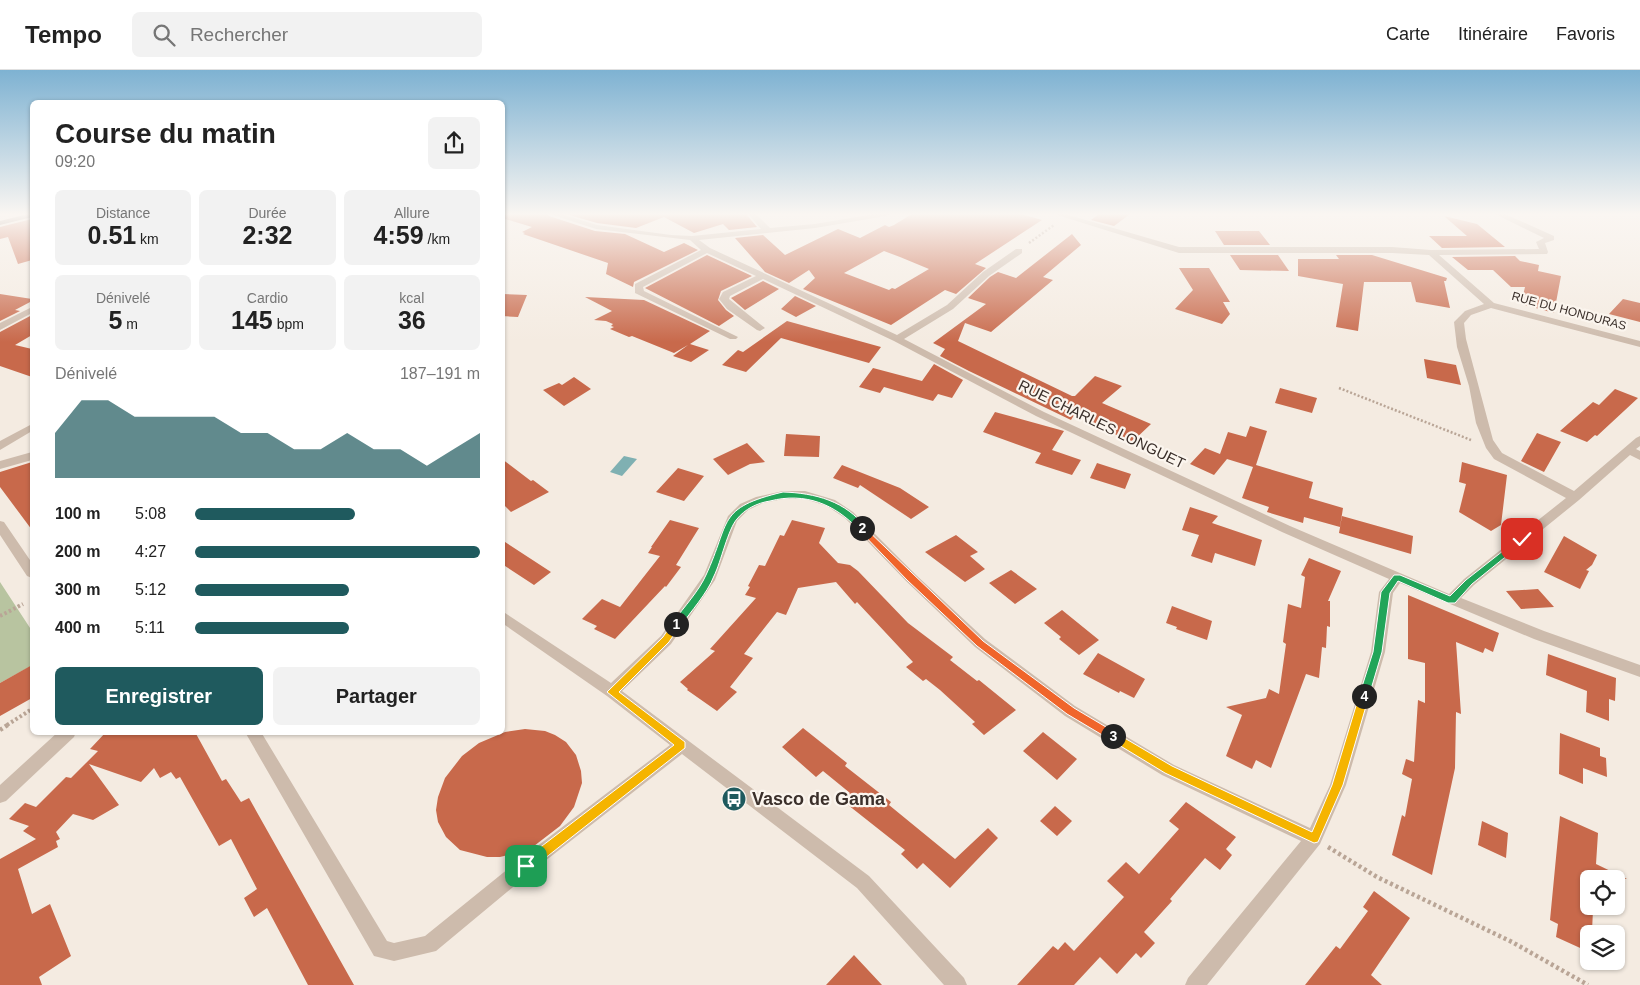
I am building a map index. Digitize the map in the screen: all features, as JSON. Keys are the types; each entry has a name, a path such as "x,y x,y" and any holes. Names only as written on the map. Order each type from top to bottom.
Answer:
{"street":[{"path":"694,257 638,286 640,293 733,338"},
{"name":"RUE CHARLES LONGUET","path":"721,257 898,339 1040,414 1286,529 1539,635 1640,671"},
{"path":"898,339 950,307 986,274 1011,257"},
{"name":"RUE DU HONDURAS","path":"1435,257 1491,305 1640,344"},
{"path":"760,328 752,320 727,304 724,299 726,294 763,276"},
{"name":"RUE DU HONDURAS","path":"1490,447 1480,422 1476,392 1459,340 1459,322 1468,313 1491,305"},
{"path":"0,327 30,311"},
{"path":"0,446 30,427"},
{"path":"1452,600 1469,582 1575,497 1634,453 1640,440"},
{"path":"1490,447 1498,456 1575,497"},
{"path":"0,465 30,457"},
{"path":"612,692 666,640 710,577 732,519 744,507 760,500 783,495 806,495 831,503 849,515 910,578 980,643 1070,711 1168,770 1314,838"},
{"path":"0,525 30,570"},
{"path":"1195,985 1314,838 1338,785 1378,652 1386,592 1397,577"},
{"path":"505,618 612,692 863,882 954,984"},
{"path":"0,796 66,735"},
{"path":"254,735 381,949 394,952 429,944 682,745"}],"path":[{"path":"1339,388 1490,447"},
{"path":"0,616 23,604"},
{"path":"0,730 30,710"},
{"path":"1314,838 1378,877 1512,942 1588,985"}],"green space":[{"path":"0,582 30,628 30,667 0,683"}],"water":[{"path":"624,456 637,459 622,476 610,472"}],"building":[{"path":"15,257 30,257 30,261 18,264"},
{"path":"590,257 685,257 634,282 633,287 606,274 608,263"},
{"path":"704,257 711,257 752,276 721,291 718,300 734,316 719,326 645,288"},
{"path":"752,257 874,257 844,273 889,290 895,289 929,269 898,257 986,257 975,264 986,268 956,294 945,290 891,325 803,289 815,278 809,270 789,283 765,272"},
{"path":"1043,257 1067,257 1043,277 1053,280 991,332 965,323 958,341 1072,396 1075,396 1095,376 1122,386 1102,403 1151,424 1132,442 1074,415 1071,420 940,356 945,349 933,343 986,304 968,298 998,272 1016,278"},
{"path":"1231,257 1279,257 1289,271 1240,270"},
{"path":"1337,257 1378,257 1447,278 1444,281 1450,308 1416,302 1411,282 1364,282 1358,331 1336,327 1343,284 1298,276 1298,259 1339,259"},
{"path":"1452,257 1516,257 1520,261 1539,265 1538,271 1561,276 1554,313 1521,304 1525,287 1511,287 1493,270 1468,270"},
{"path":"1179,268 1209,268 1230,302 1223,302 1230,314 1222,324 1175,309 1193,290"},
{"path":"763,281 779,289 745,310 731,298"},
{"path":"0,294 30,299 30,302 15,310 20,311 0,321"},
{"path":"505,294 527,295 518,317 505,316"},
{"path":"795,296 816,306 796,317 781,309"},
{"path":"585,297 644,300 710,331 690,344 709,350 691,362 673,356 688,345 674,353 610,329 614,327 611,326 613,324 594,320 612,311"},
{"path":"1623,299 1640,303 1640,322 1609,314"},
{"path":"30,316 30,336 15,345 30,349 30,376 0,366 0,332"},
{"path":"787,321 881,347 869,363 781,338 746,372 722,365 738,350 743,352"},
{"path":"1424,359 1456,365 1461,385 1427,378"},
{"path":"934,364 963,380 952,398 938,394 933,401 884,387 880,393 859,387 873,368 922,381"},
{"path":"574,377 591,389 564,406 543,390 559,383 562,385"},
{"path":"1280,388 1317,398 1312,413 1275,403"},
{"path":"1615,389 1638,398 1597,436 1595,435 1587,442 1560,431 1593,402 1599,405"},
{"path":"995,412 1064,431 1052,450 1081,460 1072,475 1035,463 1041,453 983,432"},
{"path":"1250,426 1267,431 1256,465 1313,482 1309,498 1343,508 1340,527 1304,517 1303,523 1267,512 1269,507 1242,498 1253,467 1227,459 1214,475 1190,464 1205,448 1220,454 1228,432 1246,437"},
{"path":"1537,433 1561,442 1544,472 1521,461"},
{"path":"786,434 820,436 819,457 784,456"},
{"path":"747,443 765,462 750,464 728,475 713,459"},
{"path":"505,461 549,492 511,512 505,506"},
{"path":"1462,462 1507,475 1501,525 1491,531 1459,512 1466,484 1459,482"},
{"path":"30,463 30,527 0,487 0,472"},
{"path":"1097,463 1131,474 1125,489 1090,478"},
{"path":"842,465 900,488 929,507 911,519 860,485 858,488 833,478"},
{"path":"678,468 704,476 684,501 656,492"},
{"path":"1190,507 1218,516 1212,523 1262,540 1255,566 1215,553 1212,563 1191,556 1199,535 1182,530"},
{"path":"1342,516 1413,536 1411,554 1339,533"},
{"path":"670,520 699,528 676,565 681,567 666,587 615,639 594,629 597,626 582,619 602,599 620,607 660,556 648,553"},
{"path":"792,520 825,528 819,543 838,563 850,565 858,571 908,623 953,657 950,660 977,681 979,680 1016,710 984,735 972,724 975,722 940,690 926,679 923,681 906,667 913,662 857,602 855,604 836,582 798,588 786,615 777,612 744,654 753,658 730,687 737,692 717,711 687,690 680,682 715,651 710,649 756,598 745,595 750,587 748,586 759,565 765,566 780,535 784,536"},
{"path":"956,535 978,552 970,556 985,569 965,582 925,552"},
{"path":"1564,536 1597,555 1592,565 1586,570 1589,571 1580,589 1544,572"},
{"path":"505,542 551,572 534,585 505,566"},
{"path":"1309,558 1341,571 1328,601 1330,601 1330,627 1327,626 1326,648 1322,647 1319,678 1306,674 1271,768 1256,760 1252,769 1226,756 1242,715 1226,707 1266,698 1269,689 1279,694 1286,644 1283,642 1288,604 1301,608 1305,577 1301,575"},
{"path":"1011,570 1037,589 1015,604 989,583"},
{"path":"1538,589 1554,607 1521,609 1506,591"},
{"path":"1408,595 1499,633 1493,652 1485,648 1483,653 1456,642 1461,714 1456,712 1455,768 1432,875 1392,855 1402,815 1405,817 1412,779 1402,774 1406,759 1414,762 1418,700 1425,703 1425,663 1408,659"},
{"path":"1172,606 1212,621 1207,640 1176,629 1177,627 1166,623"},
{"path":"1062,610 1099,640 1079,655 1059,639 1061,637 1044,623"},
{"path":"1098,653 1145,679 1134,698 1120,691 1119,693 1083,674"},
{"path":"1548,654 1616,678 1615,701 1609,699 1609,721 1586,712 1587,691 1546,675"},
{"path":"30,666 30,699 0,716 0,683"},
{"path":"803,728 847,763 845,766 891,802 889,805 955,859 988,828 998,838 950,888 923,863 917,869 901,854 905,850 843,801 850,793 823,771 816,777 782,747"},
{"path":"525,729 545,731 566,742 576,755 581,771 582,783 574,807 560,826 534,846 521,852 500,857 487,857 460,850 446,837 438,822 436,810 438,797 445,778 462,756 479,743 498,735 505,735 505,732"},
{"path":"1043,732 1077,759 1057,780 1023,751"},
{"path":"1560,733 1600,748 1600,756 1606,758 1607,777 1583,768 1583,784 1559,774"},
{"path":"103,735 197,735 222,781 226,779 241,802 249,798 354,985 308,985 267,908 254,917 244,898 257,889 231,839 219,846 180,777 176,779 171,772 160,778 154,768 141,782 89,764 119,805 93,820 73,814 56,832 60,839 56,841 58,847 18,869 32,914 50,904 71,956 39,977 42,985 0,985 0,859 36,839 23,831 29,826 9,819 25,803 36,807 66,777 71,778 98,751 90,749"},
{"path":"1186,802 1236,837 1226,849 1232,855 1220,870 1205,858 1170,899 1172,901 1144,932 1155,943 1141,958 1136,953 1117,974 1100,957 1074,985 1017,985 1053,946 1058,950 1065,942 1074,951 1124,897 1107,881 1126,862 1139,874 1179,829 1169,821"},
{"path":"1055,806 1072,821 1057,836 1040,821"},
{"path":"1560,816 1598,833 1596,864 1608,870 1580,870 1580,915 1593,915 1592,925 1580,925 1580,948 1556,937 1558,924 1550,920"},
{"path":"1482,821 1508,833 1506,858 1478,845"},
{"path":"1374,891 1410,918 1371,975 1382,985 1305,985 1336,946 1340,949 1368,911 1363,907"},
{"path":"854,955 882,985 826,985"}],"place":[{"name":"Vasco de Gama","path":"734,799"}],"route":[{"path":"526,866 682,745 612,692 666,640 710,577 732,519 744,507 760,500 783,495 806,495 831,503 849,515 910,578 980,643 1070,711 1168,770 1314,838 1338,785 1378,652 1386,592 1397,577 1452,600 1469,582 1522,539"}]}
